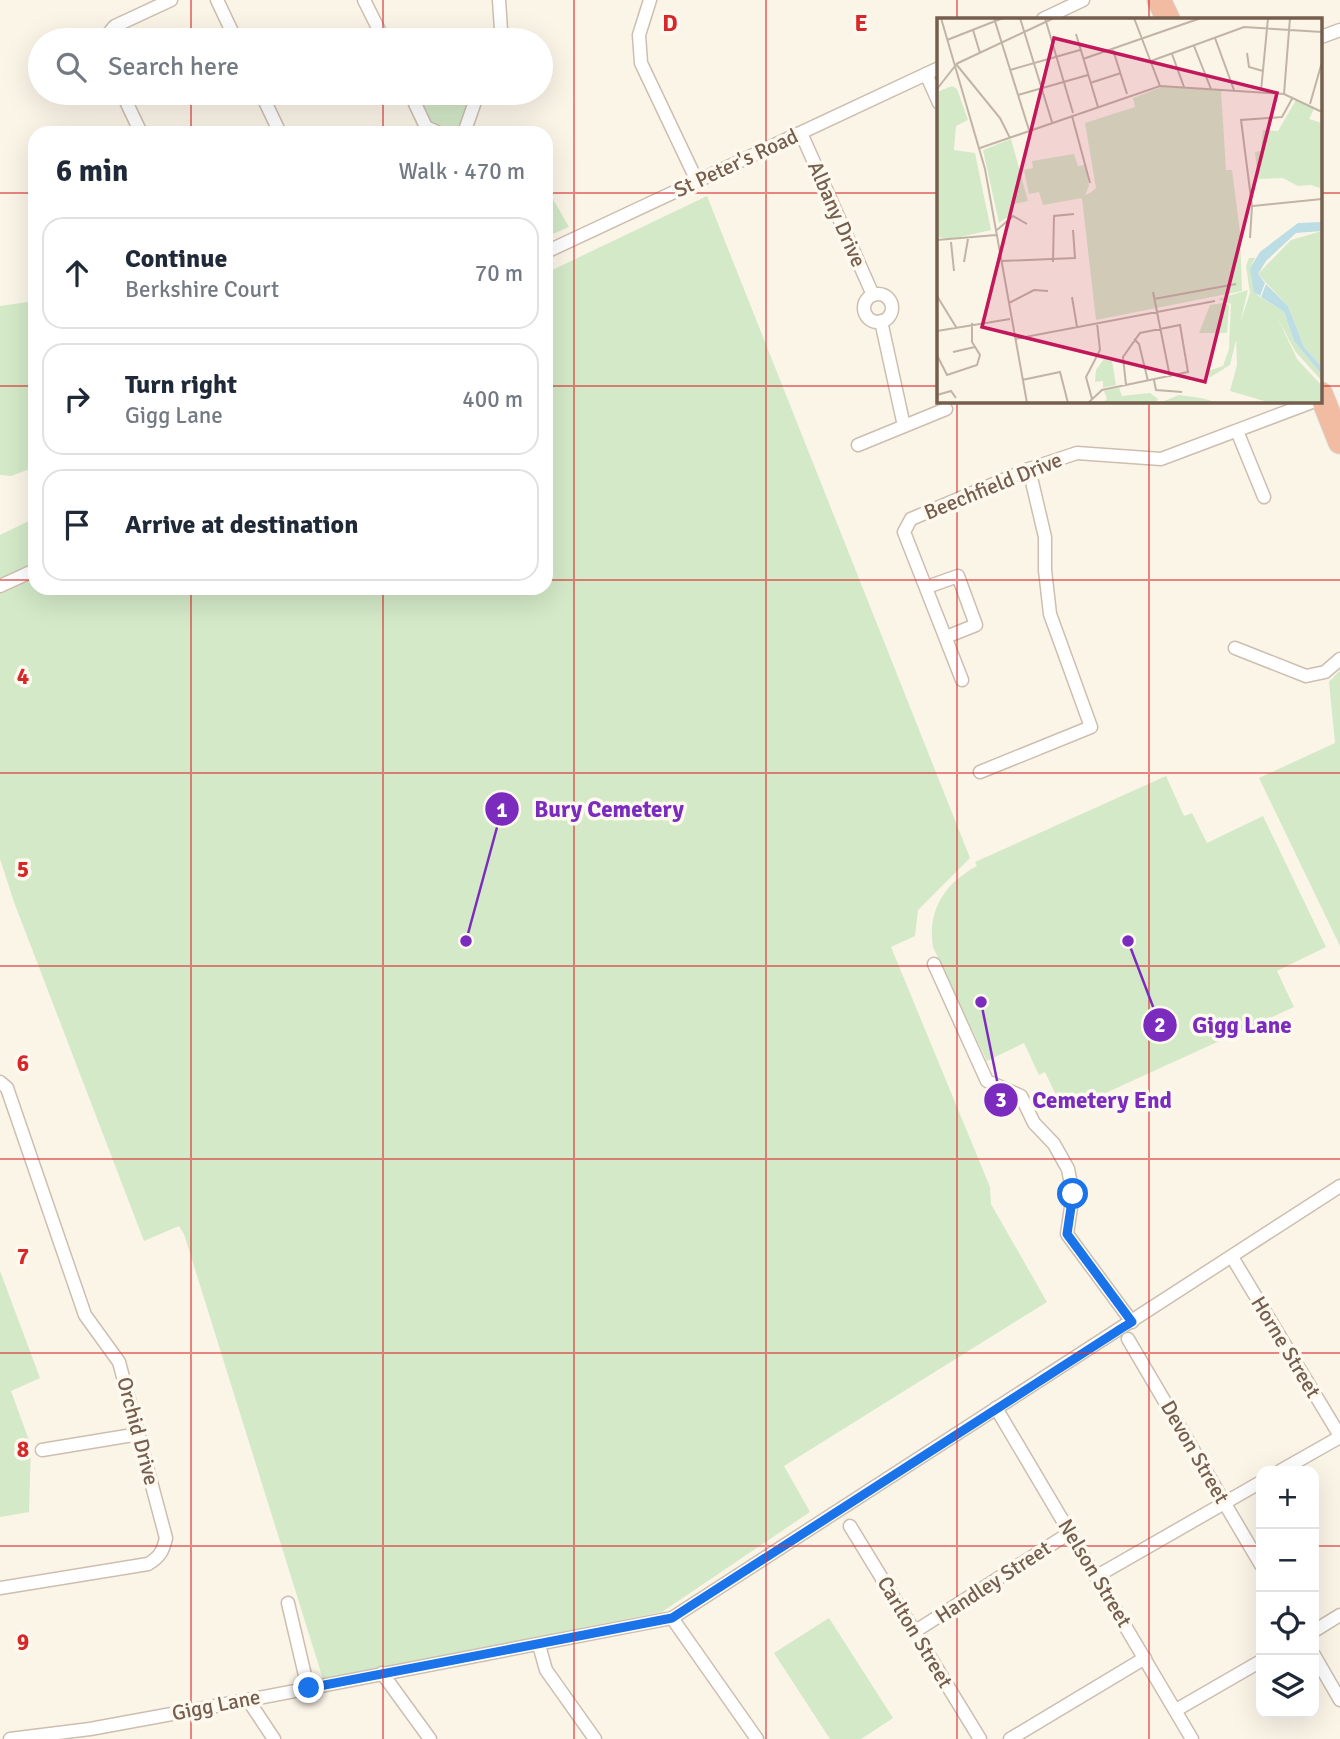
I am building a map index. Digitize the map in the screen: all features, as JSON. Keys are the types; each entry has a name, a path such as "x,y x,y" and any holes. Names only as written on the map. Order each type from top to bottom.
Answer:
{"highway":[{"path":"1159,0 1168,18"},
{"path":"1322,402 1340,442"}],"street":[{"path":"113,28 171,0"},
{"path":"217,0 230,28"},
{"path":"363,0 378,28"},
{"path":"499,0 501,28"},
{"path":"650,0 639,34 641,63 698,181"},
{"path":"1045,18 1083,0"},
{"path":"1322,37 1340,30"},
{"name":"St Peter's Road","path":"553,249 937,69"},
{"path":"926,74 937,99"},
{"path":"128,105 138,126"},
{"path":"267,105 277,126"},
{"path":"416,105 426,126"},
{"path":"466,126 474,105"},
{"name":"Albany Drive","path":"801,133 873,296"},
{"name":"Albany Drive","path":"884,295 891,301 890,315 881,321 870,319 865,312 865,303 873,296 884,295"},
{"name":"Albany Drive","path":"881,321 904,426"},
{"name":"Beechfield Drive","path":"927,587 904,532 911,519 1077,453 1161,459 1310,402"},
{"path":"858,445 946,409"},
{"path":"1237,430 1264,497"},
{"path":"979,772 1091,727 1050,614 1045,537 1029,470"},
{"path":"0,586 28,573"},
{"path":"946,637 976,625 958,576 927,587 962,680"},
{"path":"1235,648 1306,676 1325,672 1340,659"},
{"path":"934,964 987,1081 1021,1096 1034,1123 1054,1144 1068,1169 1073,1194 1067,1234 1132,1322"},
{"name":"Orchid Drive","path":"0,1082 7,1088 85,1315 119,1362 166,1538 164,1550 148,1564 0,1588"},
{"name":"Gigg Lane","path":"10,1739 91,1734 382,1673 672,1618 1340,1186"},
{"name":"Horne Street","path":"1232,1257 1340,1436"},
{"name":"Devon Street","path":"1128,1339 1256,1556"},
{"name":"Nelson Street","path":"996,1408 1192,1739"},
{"path":"42,1450 139,1434"},
{"path":"1289,1466 1340,1436"},
{"path":"1097,1576 1256,1485"},
{"name":"Carlton Street","path":"850,1526 980,1739"},
{"name":"Handley Street","path":"914,1632 1071,1532"},
{"path":"288,1603 309,1688"},
{"path":"1319,1628 1340,1615"},
{"path":"672,1618 757,1739"},
{"path":"539,1645 546,1670 595,1739"},
{"path":"1010,1739 1145,1658"},
{"path":"1175,1710 1256,1664"},
{"path":"1319,1664 1340,1700"},
{"path":"382,1673 430,1739"},
{"path":"248,1700 274,1739"}],"green space":[{"path":"420,105 467,105 459,126 429,123"},
{"path":"707,196 970,858 918,910 915,936 891,947 990,1187 991,1204 1047,1302 784,1466 810,1512 662,1612 323,1679 184,1234 179,1226 144,1241 0,859 0,535 28,521 28,595 553,595 553,270"},
{"path":"553,199 569,227 553,234"},
{"path":"28,302 28,470 11,476 0,475 0,306"},
{"path":"1340,670 1340,946 1259,778 1335,743 1329,682"},
{"path":"1166,776 1184,816 1192,813 1207,843 1263,816 1326,947 1277,971 1294,1007 1064,1112 1045,1072 1039,1075 1024,1043 987,1061 933,947 933,921 936,910 947,889 977,866 975,862"},
{"path":"0,1271 40,1378 11,1391 31,1446 29,1512 0,1517"},
{"path":"829,1618 893,1718 861,1739 830,1739 774,1653"}],"place":[{"name":"Bury Cemetery","path":"466,941"},
{"name":"Gigg Lane","path":"1128,941"},
{"name":"Cemetery End","path":"981,1002"}],"route":[{"path":"309,1688 672,1618 1132,1322 1067,1234 1073,1194"}]}
